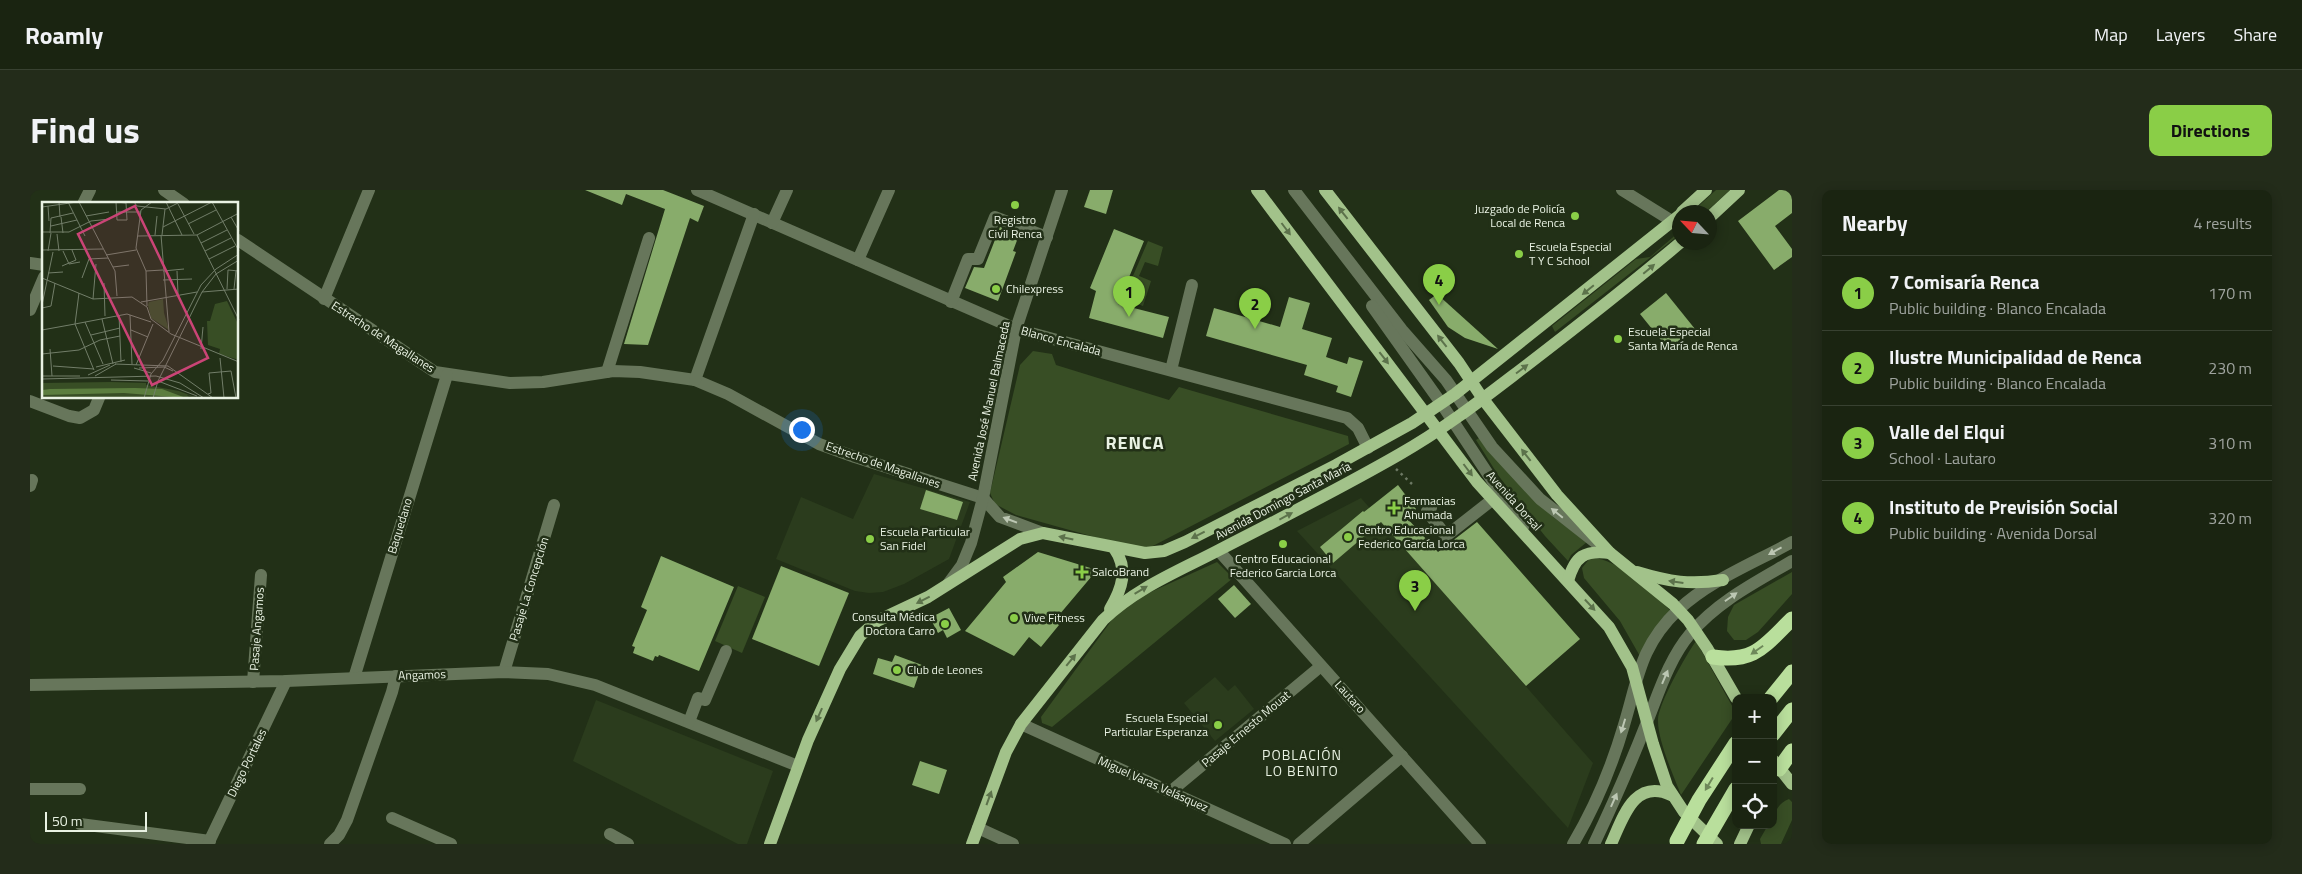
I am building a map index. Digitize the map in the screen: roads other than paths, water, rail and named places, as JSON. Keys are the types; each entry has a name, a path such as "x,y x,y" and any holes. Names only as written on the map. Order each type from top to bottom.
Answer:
{"highway":[{"path":"1713,657 1736,659 1752,655 1792,619"},
{"path":"1774,694 1792,672"},
{"path":"1777,729 1792,710"},
{"path":"1676,844 1699,800 1732,749"},
{"path":"1777,767 1792,751"},
{"path":"1704,844 1732,796"}],"main road":[{"name":"Avenida Dorsal","path":"1257,190 1492,500 1534,543 1608,627 1632,668 1661,771 1672,795 1684,812 1717,844"},
{"path":"1325,190 1557,495 1610,553 1679,610 1713,657 1734,694"},
{"name":"Avenida Domingo Santa María","path":"1690,205 1706,190"},
{"path":"1717,210 1739,190"},
{"name":"Avenida Domingo Santa María","path":"1114,548 1145,553 1172,548 1394,435 1455,394 1672,221"},
{"name":"Avenida Domingo Santa María","path":"972,844 1006,752 1021,724 1103,620 1122,603 1144,589 1387,462 1439,432 1595,313 1672,249"},
{"name":"Avenida José Manuel Balmaceda","path":"770,844 798,766 832,685 848,652 860,636 877,621 918,602 946,586 1020,539 1043,533 1114,548"},
{"path":"1103,620 1122,582 1121,560 1114,548"},
{"path":"1568,581 1576,561 1585,554 1596,551 1610,553"},
{"path":"1631,570 1680,583 1702,583 1723,580"},
{"path":"1777,771 1792,784"},
{"path":"1611,844 1627,810 1635,799 1652,790 1672,795"},
{"path":"1740,844 1747,829"}],"street":[{"path":"83,202 90,190"},
{"path":"164,190 181,202"},
{"path":"324,299 369,190"},
{"name":"Blanco Encalada","path":"697,190 951,302 1016,328 1347,418 1358,428 1368,448"},
{"path":"772,223 787,190"},
{"path":"858,260 890,190"},
{"name":"Avenida José Manuel Balmaceda","path":"946,586 967,554 983,498 1016,328 1062,190"},
{"path":"1284,190 1364,295 1441,403 1534,543"},
{"path":"1294,190 1378,300 1446,380 1492,447 1528,487 1553,510 1610,553"},
{"path":"1622,190 1672,213"},
{"path":"695,380 754,214"},
{"path":"951,302 968,260 978,259 995,217 1047,237"},
{"path":"607,372 649,238"},
{"name":"Estrecho de Magallanes","path":"239,241 428,368 446,374 522,384 607,372 640,372 695,380 728,394 819,444 983,498 1000,516 1043,533"},
{"path":"30,310 42,282"},
{"path":"1170,370 1192,285"},
{"name":"Baquedano","path":"354,678 446,374"},
{"path":"30,401 74,418 85,417 94,410 99,399"},
{"path":"1430,508 1426,511 1446,536 1492,500"},
{"name":"Pasaje La Concepción","path":"504,672 554,505"},
{"path":"1573,844 1589,815 1609,767 1624,726 1635,679 1650,647 1679,610 1703,592 1792,542"},
{"name":"Lautaro","path":"1219,550 1480,844"},
{"path":"1594,844 1671,665 1684,641 1694,629 1737,593 1792,561"},
{"name":"Pasaje Angamos","path":"253,682 261,575"},
{"path":"688,722 698,698 706,700 726,651"},
{"name":"Pasaje Ernesto Mouat","path":"1170,792 1321,666"},
{"name":"Angamos","path":"30,685 253,682 504,672 548,674 579,679 798,766"},
{"path":"330,844 339,835 347,820 396,676"},
{"name":"Diego Portales","path":"209,843 286,681"},
{"name":"Miguel Varas Velásquez","path":"1021,724 1285,844"},
{"path":"1299,844 1402,756"},
{"path":"30,789 80,789"},
{"path":"392,818 451,844"},
{"path":"80,824 209,843"},
{"path":"978,828 1013,844"},
{"path":"610,834 628,844"}],"place":[{"name":"Registro Civil Renca","path":"1015,205"},
{"name":"Juzgado de Policía Local de Renca","path":"1575,216"},
{"name":"Escuela Especial T Y C School","path":"1519,254"},
{"name":"Chilexpress","path":"996,289"},
{"name":"Instituto de Previsión Social","path":"1439,305"},
{"name":"7 Comisaría Renca","path":"1129,317"},
{"name":"Ilustre Municipalidad de Renca","path":"1255,329"},
{"name":"Escuela Especial Santa María de Renca","path":"1618,339"},
{"name":"Farmacias Ahumada","path":"1394,508"},
{"name":"Centro Educacional Federico García Lorca","path":"1348,537"},
{"name":"Escuela Particular San Fidel","path":"870,539"},
{"name":"Centro Educacional Federico Garcia Lorca","path":"1283,544"},
{"name":"SalcoBrand","path":"1082,572"},
{"name":"Valle del Elqui","path":"1415,611"},
{"name":"Vive Fitness","path":"1014,618"},
{"name":"Consulta Médica Doctora Carro","path":"945,624"},
{"name":"Club de Leones","path":"897,670"},
{"name":"Escuela Especial Particular Esperanza","path":"1218,725"}],"district":[{"name":"RENCA","path":"1135,443"},
{"name":"POBLACIÓN LO BENITO","path":"1302,764"}]}
